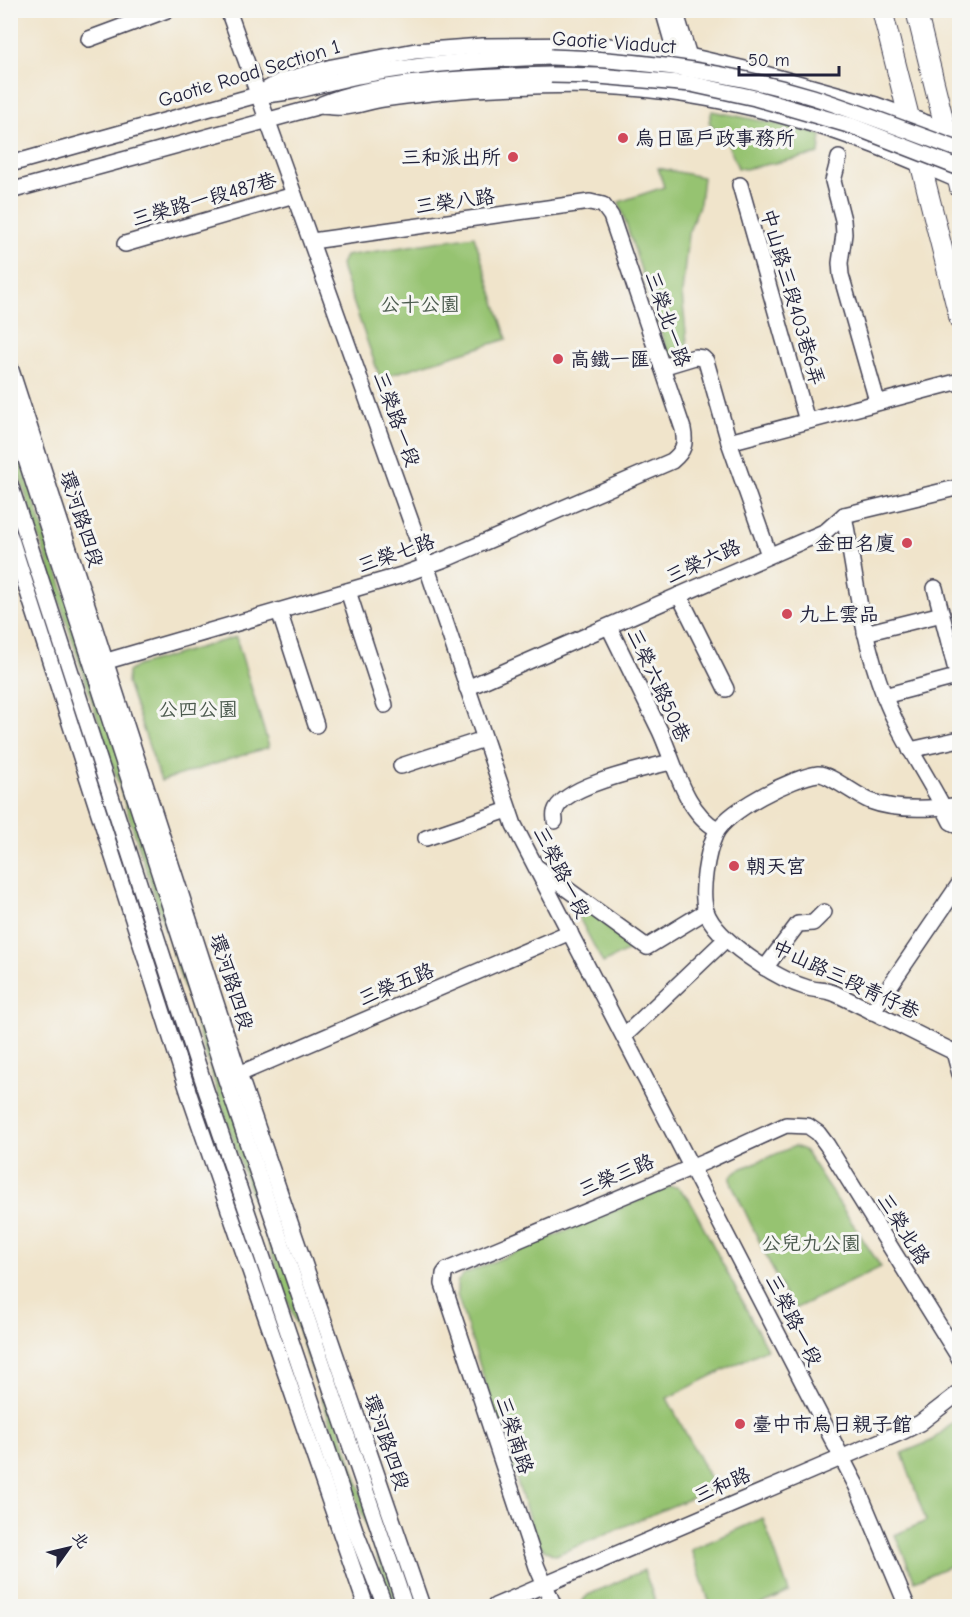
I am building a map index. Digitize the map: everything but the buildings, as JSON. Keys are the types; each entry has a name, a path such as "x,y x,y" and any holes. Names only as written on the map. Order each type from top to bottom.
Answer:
{"main road":[{"path":"882,10 960,320"},
{"path":"916,10 952,132 959,179"}],"street":[{"path":"89,39 167,10"},
{"name":"三榮路一段","path":"228,10 426,566 508,810 842,1457 907,1606"},
{"path":"663,10 682,55 694,96"},
{"path":"675,10 682,55"},
{"name":"Gaotie Road Section 1","path":"10,164 257,95 281,81 341,65 415,51 482,45 601,45 682,55 810,86 952,132"},
{"name":"Gaotie Viaduct","path":"257,95 285,94 336,80 420,66 482,59 551,57 600,59 687,68 757,82 834,104 960,150"},
{"name":"Gaotie Viaduct","path":"320,106 340,96 367,90 483,76 599,76 691,84 807,111 852,126 959,179"},
{"path":"10,191 320,106 344,108 369,101 483,88 599,85 694,96 803,121 959,179"},
{"path":"839,158 833,181 843,220 841,275 877,401"},
{"name":"中山路三段403巷6弄","path":"740,185 807,421"},
{"name":"三榮路一段487巷","path":"125,244 294,195"},
{"name":"三榮八路","path":"312,242 590,202 603,205"},
{"name":"三榮北一路","path":"603,205 611,216 683,429 684,449"},
{"path":"662,367 695,357 706,361 729,442 769,555"},
{"name":"環河路四段","path":"10,367 239,1074 422,1606"},
{"path":"729,442 877,401 960,381"},
{"name":"環河路四段","path":"10,410 226,1080 405,1606"},
{"name":"三榮七路","path":"107,661 402,575 672,460 684,449"},
{"path":"10,484 206,1090 351,1518 385,1606"},
{"name":"三榮六路","path":"467,688 826,531 844,515 960,487"},
{"path":"844,515 865,633 884,696 910,750 951,822 960,827"},
{"path":"10,536 190,1097 366,1606"},
{"path":"884,696 959,679 935,588"},
{"path":"348,591 385,705"},
{"path":"679,595 726,689"},
{"path":"279,611 316,725"},
{"path":"865,633 942,614"},
{"name":"三榮六路50巷","path":"609,627 662,735 677,776 701,818 717,829"},
{"path":"401,766 484,739"},
{"path":"910,750 960,740"},
{"path":"555,821 555,812 559,805 592,784 671,762"},
{"path":"535,866 647,947 706,911 706,865 717,829 741,808 775,789 819,774 869,801 878,803 944,808 960,805"},
{"path":"426,838 508,810"},
{"path":"872,1012 960,883"},
{"name":"中山路三段青仔巷","path":"706,911 726,939 765,968 805,987 833,992 957,1052"},
{"path":"765,968 798,924 813,924 824,912"},
{"name":"三榮五路","path":"239,1074 570,932"},
{"path":"624,1036 726,939"},
{"path":"957,1052 960,1074"},
{"name":"三榮三路","path":"444,1274 452,1268 786,1125 808,1126"},
{"name":"三榮北路","path":"808,1126 818,1133 827,1145 960,1359"},
{"name":"三榮南路","path":"444,1274 443,1284 537,1567 554,1606"},
{"name":"三和路","path":"495,1606 920,1423 960,1392"}],"green space":[{"path":"712,111 821,135 819,154 745,169 738,168 727,142 709,122"},
{"path":"658,168 703,177 700,203 688,234 682,294 688,352 669,357 619,202 664,187"},
{"name":"公十公園","path":"474,236 507,339 380,378 342,270 341,264 345,256"},
{"path":"10,428 399,1606 394,1606 244,1174 11,449"},
{"name":"公四公園","path":"236,637 269,747 161,781 127,683 128,672 137,666"},
{"path":"567,895 639,945 603,963"},
{"name":"公兒九公園","path":"795,1146 807,1154 881,1267 792,1310 731,1182 731,1176 738,1170"},
{"path":"670,1187 677,1187 689,1199 767,1349 667,1398 715,1488 556,1555 544,1549 535,1537 457,1295 457,1282 464,1274"},
{"path":"959,1418 959,1562 915,1581 895,1535 926,1521 902,1453 931,1441"},
{"path":"763,1518 789,1592 758,1606 711,1606 691,1550"},
{"path":"644,1570 657,1606 580,1606 588,1595"}],"place":[{"name":"烏日區戶政事務所","path":"623,138"},
{"name":"三和派出所","path":"513,157"},
{"name":"高鐵一匯","path":"558,359"},
{"name":"金田名廈","path":"907,543"},
{"name":"九上雲品","path":"787,614"},
{"name":"朝天宮","path":"734,866"},
{"name":"臺中市烏日親子館","path":"740,1424"}]}
